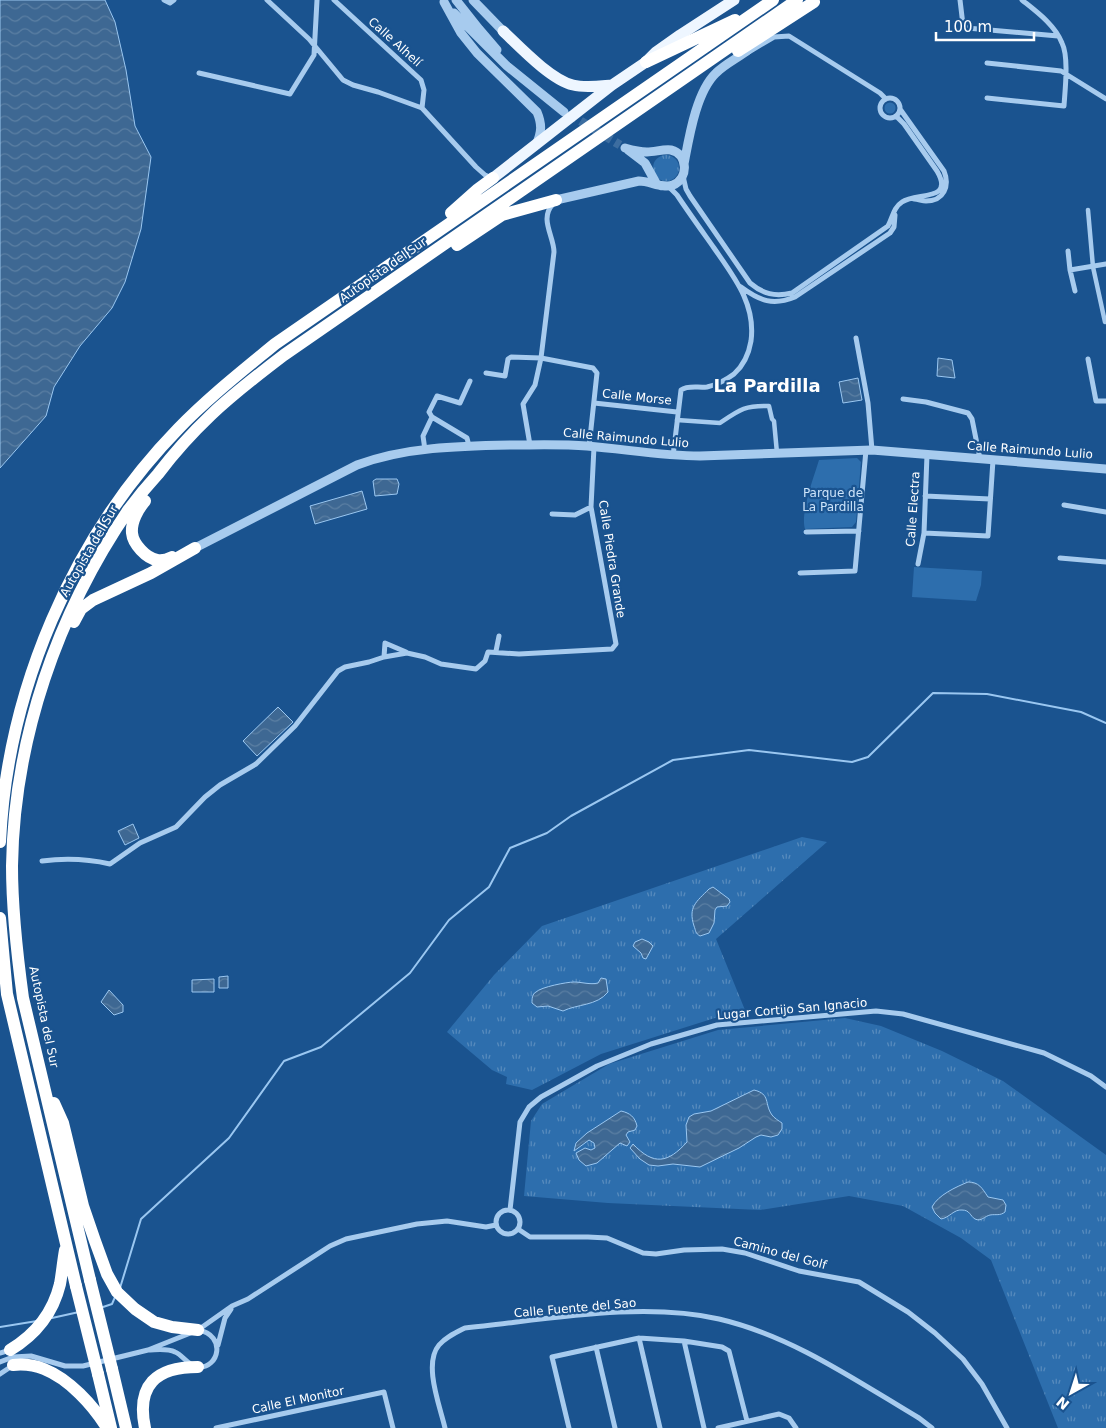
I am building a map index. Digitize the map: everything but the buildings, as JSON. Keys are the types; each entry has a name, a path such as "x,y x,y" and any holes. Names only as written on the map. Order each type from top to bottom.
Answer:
{"highway":[{"name":"Autopista del Sur","path":"126,1428 23,998 17,956 13,885 14,831 19,781 36,702 61,634 82,587 130,508 166,464 211,415 284,355 797,0"},
{"path":"641,108 706,73 816,1"},
{"path":"646,62 769,3"},
{"name":"Autopista del Sur","path":"0,842 7,776 24,697 52,619 70,581 120,500 154,455 201,406 235,375 274,344 769,3"},
{"path":"274,344 338,293 448,216 493,178"},
{"path":"284,355 352,316 502,215 556,200"},
{"path":"166,464 158,483 140,507 134,519 132,533 136,545 146,555 158,560 168,559 196,548"},
{"path":"36,702 50,682 76,616 81,609 93,600 151,573 196,548"},
{"path":"0,918 7,994 111,1428"},
{"path":"0,976 7,994"},
{"path":"44,1084 64,1123 83,1206 107,1274 117,1292 125,1301 154,1322 172,1327 198,1330"},
{"path":"9,1350 30,1336 50,1310 60,1284 66,1245"},
{"path":"4,1362 33,1366 52,1373 84,1398 107,1428"},
{"path":"145,1428 142,1416 142,1398 149,1385 161,1374 172,1369 198,1367"}],"main road":[{"path":"493,178 612,85 646,62 656,52 734,0"},
{"path":"503,31 557,78 573,85 612,85"}],"street":[{"path":"164,0 172,2"},
{"path":"267,0 309,39 343,80 422,108 476,167 485,175 493,178"},
{"path":"199,73 290,94 314,55 316,0"},
{"name":"Calle Alhelí","path":"334,0 421,80 424,90 422,108"},
{"path":"456,0 478,29 534,88"},
{"path":"473,0 503,31"},
{"path":"960,0 964,25 967,28 1058,36"},
{"path":"987,98 1064,106 1067,75 1063,43 1056,31 1022,0"},
{"path":"443,1 507,66 564,112"},
{"path":"443,1 461,32 477,53 537,112 541,120 542,130 536,146"},
{"path":"738,58 816,1"},
{"path":"741,288 758,299 770,302 783,302 795,297 890,233 894,227 897,210 904,203 916,199 936,199 943,194 946,187 946,179 944,171 900,109 896,100 886,99 864,82 788,36 774,37 716,72 705,87 700,100 684,164 683,176 686,189 750,283 771,295 782,296 792,293 888,226 895,208 903,201 915,197 930,196 940,188 941,178 937,171 904,124 896,116"},
{"path":"987,63 1061,71 1106,99"},
{"path":"886,99 880,106 880,112 888,118 896,116 900,109"},
{"path":"656,183 644,163 622,147 647,152 671,150 680,156 684,164"},
{"path":"476,167 482,181 478,189"},
{"path":"668,186 677,183 683,176"},
{"path":"530,445 524,404 536,385 541,358 554,252 554,242 546,219 550,207 556,200 639,181 668,186 677,195 741,288 749,306 752,322 750,348 745,361 734,373 722,382 708,387 684,388 681,390 672,456"},
{"path":"1088,210 1093,267 1105,322"},
{"path":"1068,251 1075,292"},
{"path":"1070,270 1106,264"},
{"path":"800,573 855,570 869,450 868,402 856,338"},
{"path":"486,373 505,376 508,359 511,357 541,358"},
{"name":"Calle Piedra Grande","path":"496,651 519,654 547,653 612,649 616,644 591,507 596,370 541,358"},
{"path":"1088,359 1096,401 1106,401"},
{"path":"469,446 467,438 432,417 429,412 437,396 460,403 470,381"},
{"path":"903,399 926,402 968,414 972,419 980,459"},
{"name":"Calle Morse","path":"594,403 677,412"},
{"path":"677,420 720,423 735,413 752,406 769,406 774,421 777,454"},
{"path":"425,450 423,436 432,417"},
{"name":"Calle Raimundo Lulio","path":"196,548 356,465 381,456 469,446 554,444 672,456 869,450 1106,469"},
{"name":"Calle Electra","path":"918,564 924,533 927,455"},
{"path":"924,533 988,536 993,460"},
{"path":"925,496 990,499"},
{"path":"1064,505 1106,512"},
{"path":"552,514 575,515 591,507"},
{"path":"806,532 859,531"},
{"path":"1060,558 1106,562"},
{"path":"384,657 385,643 407,653 425,657 441,664 476,669 484,661 488,652 496,651 499,636"},
{"path":"42,861 57,859 92,860 110,864 140,843 176,827 205,797 220,785 256,764 296,726 338,671 384,657 407,653"},
{"name":"Lugar Cortijo San Ignacio","path":"518,1229 520,1220 518,1215 510,1210 520,1122 529,1106 541,1097 597,1066 651,1044 717,1025 876,1011 902,1014 1044,1053 1091,1076 1106,1087"},
{"path":"510,1210 500,1212 496,1225 500,1232 508,1235 518,1229"},
{"path":"4,1362 13,1357 23,1355 75,1367 148,1350 198,1330 232,1306 248,1299 330,1246 346,1239 417,1224 448,1221 486,1227 496,1225"},
{"name":"Camino del Golf","path":"518,1229 530,1237 607,1238 643,1253 656,1254 722,1248 745,1253 799,1271 859,1282 908,1312 935,1333 963,1359 982,1384 1007,1428"},
{"path":"148,1350 177,1352 190,1364 198,1367 208,1364 214,1358 225,1318 232,1306"},
{"name":"Calle Fuente del Sao","path":"445,1428 433,1376 432,1362 438,1346 449,1336 465,1328 604,1313 645,1312 678,1313 718,1319 786,1342 811,1354 919,1418 932,1428"},
{"path":"198,1330 206,1332 211,1336 216,1342 217,1350"},
{"path":"639,1338 660,1428"},
{"path":"569,1428 552,1357 639,1338 684,1341 722,1347 729,1351 749,1428"},
{"path":"684,1341 704,1428"},
{"path":"596,1347 615,1428"},
{"path":"0,1374 9,1350"},
{"path":"4,1362 42,1359"},
{"name":"Calle El Monitor","path":"216,1428 384,1392 393,1428"},
{"path":"718,1428 779,1414 788,1418 796,1428"},
{"path":"245,1422 246,1428"}],"green space":[{"path":"890,102 896,108 890,114 884,108"},
{"path":"666,155 675,159 679,168 675,177 666,181 657,177 653,168 657,159"},
{"name":"Parque de La Pardilla","path":"857,458 861,462 856,522 852,527 805,529 804,513 819,460"},
{"path":"914,567 982,571 981,585 976,601 912,597"},
{"path":"802,837 827,842 716,939 747,1015 718,1017 601,1054 532,1090 506,1084 507,1077 492,1070 447,1032 494,975 542,926"},
{"path":"845,1018 881,1026 942,1051 1003,1081 1106,1155 1106,1428 1058,1428 991,1260 961,1238 903,1206 849,1196 760,1210 608,1203 524,1196 531,1121 542,1104 609,1064 718,1030"}],"water":[{"path":"0,0 105,0 115,22 126,70 135,126 151,157 141,229 125,282 112,308 80,346 54,387 46,416 0,468"},
{"path":"938,358 952,360 955,378 937,376"},
{"path":"858,378 862,400 843,403 839,382"},
{"path":"376,479 397,479 399,484 397,494 375,496 373,481"},
{"path":"362,491 367,509 315,524 310,506"},
{"path":"278,707 293,722 257,756 243,741"},
{"path":"133,824 139,838 125,845 118,831"},
{"path":"713,887 729,899 730,902 727,906 717,907 714,923 709,933 700,936 696,933 692,919 694,905"},
{"path":"642,939 653,946 646,959 633,946 635,942"},
{"path":"228,976 228,988 219,988 219,977"},
{"path":"601,978 606,979 608,992 593,1002 563,1011 548,1006 537,1007 532,1003 534,994 543,988 571,982 598,983"},
{"path":"214,979 214,992 192,992 192,980"},
{"path":"109,990 123,1005 123,1012 114,1015 101,1002"},
{"path":"754,1090 763,1094 772,1115 782,1123 782,1129 778,1135 771,1137 761,1135 756,1137 739,1148 700,1167 673,1164 649,1165 640,1159 630,1148 633,1144 654,1159 667,1158 687,1142 686,1125 689,1117 694,1114 711,1111"},
{"path":"621,1111 632,1116 637,1126 635,1130 628,1132 626,1135 630,1142 627,1146 620,1143 597,1163 586,1166 579,1160 576,1153 585,1148 591,1150 595,1148 594,1143 589,1140 574,1151 576,1143 587,1133"},
{"path":"968,1182 978,1184 988,1197 1003,1200 1006,1205 1005,1212 977,1220 967,1211 959,1210 941,1219 932,1207 938,1199 948,1192"}],"waterway":[{"path":"120,1288 141,1219 229,1138 284,1061 321,1047 410,973 449,920 489,887 510,848 547,833 571,816 673,760 749,750 852,762 868,757 933,693 987,694 1081,712 1106,723"},
{"path":"103,1307 112,1304 115,1297"},
{"path":"52,1318 79,1312"},
{"path":"0,1327 37,1321"}],"tunnel":[{"path":"569,114 620,145"}],"district":[{"name":"La Pardilla","path":"767,385"}]}
